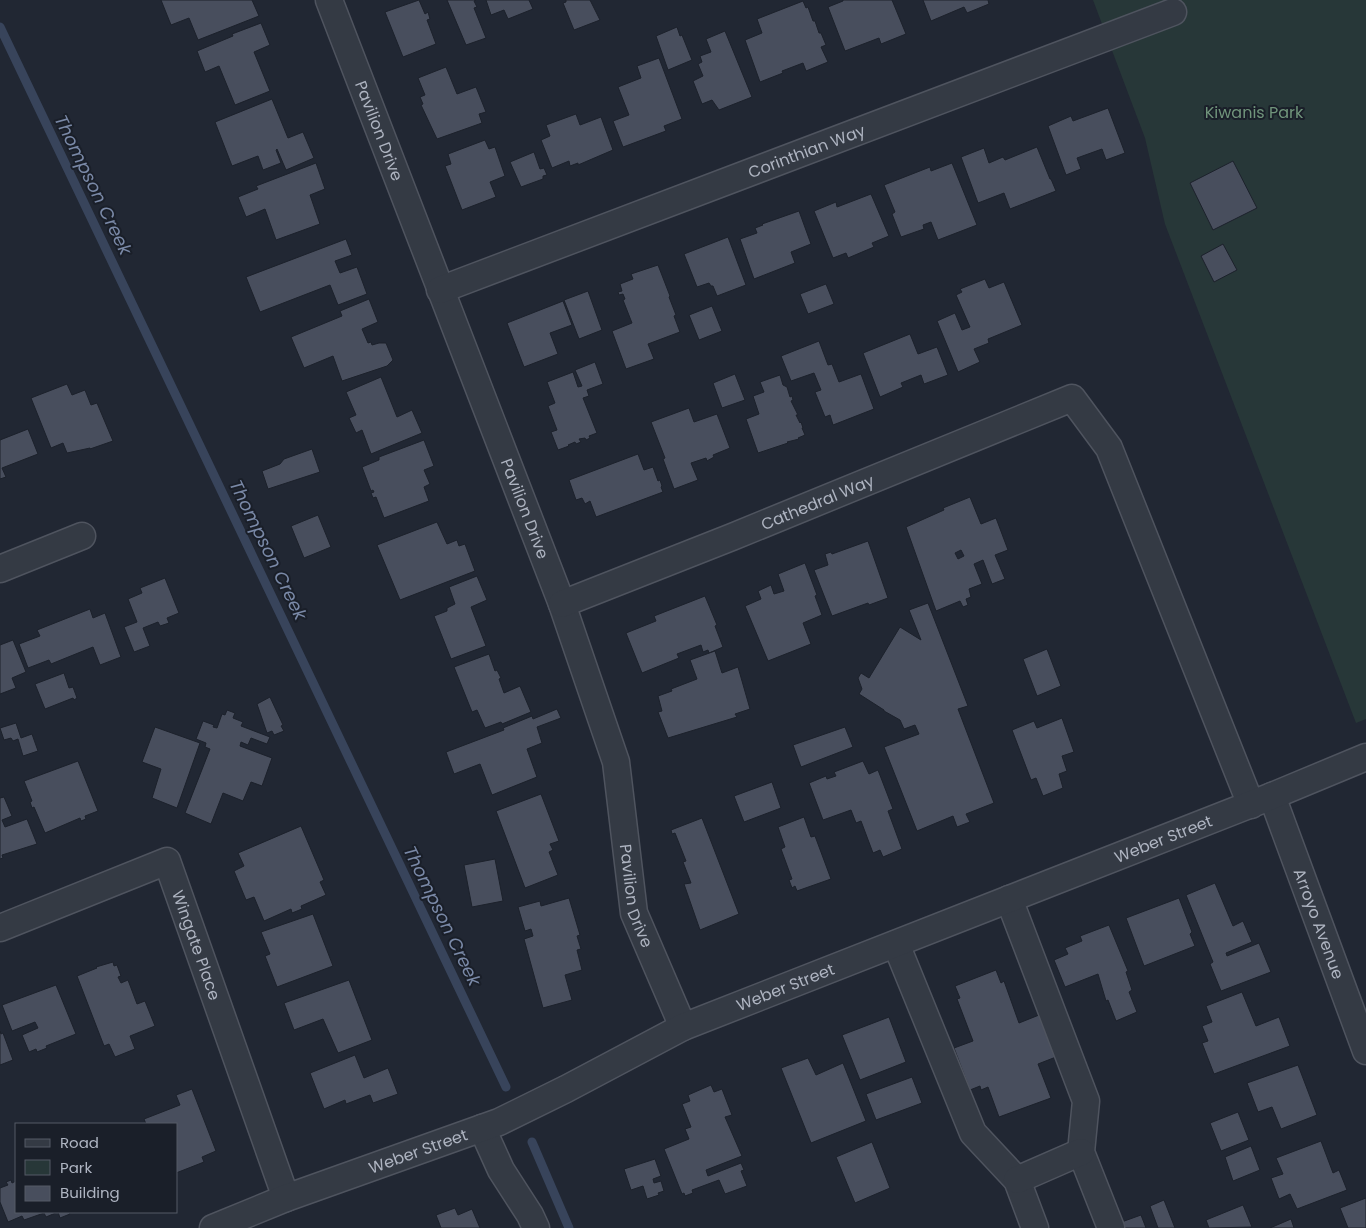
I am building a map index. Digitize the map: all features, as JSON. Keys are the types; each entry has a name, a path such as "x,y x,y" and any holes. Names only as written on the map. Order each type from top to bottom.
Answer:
{"street":[{"name":"Pavilion Drive","path":"329,0 562,604 616,762 634,913 683,1027"},
{"name":"Corinthian Way","path":"440,290 1174,12"},
{"name":"Cathedral Way","path":"562,604 732,537 1072,398"},
{"name":"Arroyo Avenue","path":"1072,398 1109,448 1262,801 1366,1051"},
{"path":"0,569 82,536"},
{"name":"Weber Street","path":"213,1228 286,1198 499,1122 683,1027 1262,801 1366,757"},
{"name":"Wingate Place","path":"0,928 166,862 286,1198"},
{"path":"1009,899 1086,1101 1081,1152 1111,1228"},
{"path":"896,944 973,1133 1017,1180 1035,1228"},
{"path":"482,1128 501,1170 530,1215 536,1228"},
{"path":"1017,1180 1081,1152"}],"green space":[{"name":"Kiwanis Park","path":"1093,0 1366,0 1366,719 1356,723 1165,224 1145,138"}],"building":[{"path":"161,0 252,0 259,16 198,40 189,18 171,25"},
{"path":"419,0 425,14 428,12 430,19 427,20 436,44 403,57 385,12"},
{"path":"447,0 476,0 474,1 477,7 474,8 486,38 466,45"},
{"path":"486,0 529,0 533,9 508,19 504,10 491,15"},
{"path":"566,0 590,0 600,20 574,30 563,3"},
{"path":"843,0 892,0 906,34 881,44 879,38 845,51 828,7"},
{"path":"923,0 988,0 989,4 967,13 964,7 931,21"},
{"path":"803,1 806,8 808,7 826,45 821,47 828,62 806,71 803,63 760,82 745,40 762,33 757,19"},
{"path":"261,23 270,45 254,52 270,91 235,105 219,66 205,72 197,51 233,36 232,34"},
{"path":"677,27 692,60 668,70 656,36"},
{"path":"725,31 752,97 719,110 712,100 702,104 693,81 703,76 698,64 702,62 700,56 711,52 706,39"},
{"path":"659,58 682,119 664,126 666,131 623,147 613,121 629,115 618,87 641,78 637,66"},
{"path":"446,67 457,94 476,87 486,112 479,114 482,123 437,139 421,105 423,104 420,97 425,95 418,78"},
{"path":"272,99 288,138 303,132 314,158 286,170 277,149 281,163 263,170 258,156 232,166 215,122"},
{"path":"1108,108 1125,153 1106,160 1102,149 1077,158 1081,169 1066,175 1048,126 1071,116 1073,121"},
{"path":"576,114 580,125 601,117 613,150 578,165 578,163 570,166 569,161 552,168 541,140 550,136 546,125"},
{"path":"485,140 489,149 495,147 505,176 490,182 496,197 462,210 445,166 451,164 448,154"},
{"path":"1037,147 1056,191 1010,209 1004,193 978,203 961,157 984,148 989,163 1003,157 1005,160"},
{"path":"534,152 540,169 544,168 547,175 543,176 543,179 521,187 510,162"},
{"path":"1233,161 1257,208 1213,230 1190,183"},
{"path":"316,163 325,189 310,195 320,224 276,240 265,209 246,217 238,197 258,189 256,186"},
{"path":"952,163 977,225 938,240 931,222 923,225 924,229 901,237 892,214 895,212 884,185 930,167 931,171"},
{"path":"871,194 889,236 872,243 874,247 848,258 846,253 833,258 814,211 836,202 837,207"},
{"path":"799,211 811,244 791,252 795,263 754,279 740,239 757,233 755,228 762,224"},
{"path":"728,237 746,285 717,296 713,286 709,283 697,287 684,254"},
{"path":"346,239 352,255 335,261 340,273 357,267 367,294 338,305 330,285 260,312 246,277"},
{"path":"1223,244 1237,270 1214,282 1201,256"},
{"path":"658,265 670,296 680,332 648,344 654,359 626,369 612,331 632,323 623,300 625,299 623,294 619,295 618,292 622,291 620,284 633,279 631,274"},
{"path":"985,279 989,288 1004,282 1022,325 988,339 989,343 974,349 980,362 958,372 937,321 955,313 962,330 970,327 956,295 962,292 960,289"},
{"path":"826,284 834,304 808,314 800,294"},
{"path":"588,291 602,330 579,339 564,300"},
{"path":"369,299 378,322 362,329 368,343 371,342 372,345 386,343 393,360 387,366 342,381 333,356 304,368 291,337 342,316 340,311"},
{"path":"563,301 572,325 550,333 558,354 524,367 507,323"},
{"path":"712,306 722,331 699,340 689,315"},
{"path":"910,334 918,354 937,347 948,375 924,384 921,375 901,383 903,387 880,397 863,353"},
{"path":"819,341 828,365 832,364 839,382 861,374 874,409 833,425 830,415 825,417 815,392 821,390 814,373 791,381 781,356"},
{"path":"595,362 603,384 587,390 589,396 583,398 597,433 589,436 590,438 586,440 585,438 579,439 581,442 576,444 575,442 558,450 551,432 557,430 548,406 555,403 547,382 573,372 578,387 582,386 575,370"},
{"path":"735,374 745,400 722,408 713,383"},
{"path":"780,375 783,385 787,387 790,397 792,396 793,400 791,401 805,435 799,439 758,453 746,419 759,414 753,396 764,392 760,382"},
{"path":"381,377 397,417 412,410 422,433 371,454 362,430 356,433 349,418 356,415 346,392"},
{"path":"67,384 72,395 85,390 91,405 97,403 113,441 90,449 67,453 63,443 51,448 31,398"},
{"path":"689,408 694,422 717,414 730,448 713,455 714,457 707,461 706,458 691,463 698,480 674,489 663,459 665,458 651,422"},
{"path":"28,429 38,454 2,468 6,477 0,479 0,440"},
{"path":"424,440 434,466 424,470 430,484 424,487 429,501 384,518 376,497 373,498 371,493 374,492 373,490 371,491 362,467 379,460 379,457"},
{"path":"312,449 320,472 268,489 262,471 280,464 284,459"},
{"path":"638,454 644,470 653,467 658,481 660,480 663,492 596,517 590,501 585,504 582,498 576,500 569,480"},
{"path":"970,497 981,524 996,518 1008,550 995,555 1005,579 992,584 983,560 974,564 982,584 969,589 971,597 966,599 968,605 963,607 960,601 936,611 906,527 944,510 943,508","holes":["961,550 964,556 958,559 955,553"]},
{"path":"318,515 331,547 304,558 291,526"},
{"path":"437,522 447,544 457,540 459,546 465,544 475,571 400,600 377,545"},
{"path":"868,541 888,598 832,616 814,570 828,565 825,554 831,552 832,554"},
{"path":"805,563 822,615 803,623 811,644 768,661 745,606 761,599 758,591 771,585 774,594 784,591 778,574"},
{"path":"477,576 487,600 471,607 486,646 451,659 434,616 447,611 447,608 455,604 449,587"},
{"path":"165,578 179,613 167,618 169,623 160,626 158,622 143,628 150,646 134,652 124,627 137,622 128,599 142,593 140,588"},
{"path":"705,596 717,625 715,626 723,647 709,653 708,650 703,652 701,645 677,654 679,658 642,673 626,633 656,621 654,616"},
{"path":"928,603 968,706 958,709 994,803 966,814 970,822 957,827 953,816 917,831 884,747 919,734 915,725 904,729 900,720 859,694 862,689 858,678 861,673 869,678 900,627 921,640 909,610"},
{"path":"90,609 93,618 105,613 121,657 100,665 93,647 51,664 49,660 28,668 19,644 40,636 37,630"},
{"path":"13,640 26,672 12,678 16,688 0,694 0,645"},
{"path":"1047,649 1061,686 1037,696 1023,659"},
{"path":"715,651 722,673 738,667 750,709 735,714 737,717 668,738 658,712 662,711 658,696 697,679 690,660"},
{"path":"489,654 495,671 497,670 501,678 499,679 504,693 520,686 531,712 502,724 501,722 485,728 477,710 472,712 454,667"},
{"path":"64,673 69,688 73,687 77,698 45,709 35,684"},
{"path":"270,697 284,731 274,735 272,731 267,733 257,704"},
{"path":"557,709 561,718 537,727 542,743 527,749 537,777 492,795 480,764 454,774 446,752 504,730 503,728 532,716 533,719"},
{"path":"227,710 235,713 233,718 243,722 241,726 270,737 267,744 251,738 248,745 241,742 240,746 272,758 262,786 251,782 243,801 223,793 211,824 185,813 210,749 205,747 206,743 196,739 203,721 217,728 222,714 225,715"},
{"path":"1062,718 1074,752 1062,756 1067,771 1059,774 1063,788 1043,796 1036,778 1031,780 1012,730 1034,721 1037,728"},
{"path":"16,723 21,738 32,734 38,751 23,756 18,739 13,741 11,738 4,740 0,728"},
{"path":"155,727 200,743 177,808 152,798 161,769 142,762"},
{"path":"845,727 853,747 801,767 793,745"},
{"path":"78,761 98,811 85,816 86,819 81,821 80,818 45,833 34,807 32,808 30,802 32,801 24,781"},
{"path":"863,761 869,774 878,770 893,809 888,811 902,849 883,857 880,850 873,853 861,821 856,823 851,810 823,820 809,783 826,776 827,779 836,776 834,772"},
{"path":"772,782 781,808 744,822 734,796"},
{"path":"541,794 559,841 550,844 553,850 549,852 558,875 525,888 496,811"},
{"path":"4,797 12,816 2,820 5,827 27,819 37,844 2,855 3,858 0,859 0,798"},
{"path":"804,817 811,837 815,836 831,879 797,891 795,886 792,888 789,880 792,879 781,849 785,847 778,827"},
{"path":"702,818 739,914 700,930 684,884 691,883 683,862 686,861 675,833 672,834 671,830"},
{"path":"301,826 324,880 320,882 326,895 301,906 302,909 292,913 291,909 264,921 254,897 246,900 234,871 244,866 238,853"},
{"path":"495,859 503,901 472,907 464,865"},
{"path":"1215,883 1233,926 1243,921 1252,942 1226,953 1227,956 1259,943 1271,972 1221,991 1210,964 1213,962 1186,895"},
{"path":"569,898 580,935 577,936 581,949 577,950 582,970 565,975 572,1000 543,1008 524,939 533,936 531,929 525,931 518,907 540,901 541,906"},
{"path":"1179,898 1192,932 1190,934 1195,946 1144,966 1126,918"},
{"path":"313,914 333,966 277,987 265,956 270,954 261,932"},
{"path":"1109,925 1128,971 1126,972 1132,990 1129,992 1137,1012 1116,1021 1108,1000 1106,1001 1098,974 1065,987 1054,960 1068,954 1065,948 1082,941 1080,936"},
{"path":"113,962 114,966 117,965 121,976 118,977 121,983 128,980 137,1004 145,1001 155,1026 130,1036 135,1049 115,1057 109,1044 104,1046 77,976 96,967"},
{"path":"996,970 1001,983 1004,981 1019,1023 1039,1015 1056,1057 1038,1064 1051,1098 999,1117 988,1087 981,1090 980,1086 970,1090 954,1048 973,1041 957,999 960,998 955,986"},
{"path":"349,980 372,1040 338,1053 323,1019 294,1030 284,1003"},
{"path":"56,985 76,1034 46,1046 47,1048 37,1052 36,1049 29,1052 22,1035 38,1028 35,1022 12,1031 2,1005"},
{"path":"1242,992 1256,1026 1279,1017 1290,1046 1214,1074 1202,1043 1208,1041 1202,1026 1212,1022 1206,1006"},
{"path":"889,1017 906,1062 860,1080 842,1035"},
{"path":"0,1031 1,1034 3,1033 13,1060 0,1065"},
{"path":"355,1055 364,1078 388,1068 398,1094 373,1103 370,1095 346,1104 345,1100 324,1109 310,1073"},
{"path":"808,1058 816,1075 843,1063 866,1121 811,1143 781,1068"},
{"path":"1298,1065 1317,1115 1281,1129 1272,1107 1258,1112 1247,1083"},
{"path":"912,1077 922,1103 876,1120 866,1094"},
{"path":"711,1085 714,1092 722,1089 732,1115 725,1117 742,1156 706,1170 708,1176 741,1163 744,1170 741,1171 747,1186 725,1194 719,1180 692,1190 693,1193 685,1196 684,1193 682,1194 664,1149 689,1139 685,1129 691,1127 682,1104 690,1101 688,1095"},
{"path":"192,1089 216,1151 202,1157 204,1162 178,1172 178,1123 146,1123 144,1119 180,1105 176,1095"},
{"path":"1238,1112 1249,1140 1221,1151 1210,1123"},
{"path":"1321,1141 1333,1173 1339,1170 1347,1190 1297,1209 1290,1194 1279,1199 1271,1178 1283,1174 1276,1158"},
{"path":"872,1142 890,1188 855,1203 836,1157"},
{"path":"1251,1146 1260,1170 1233,1181 1225,1157"},
{"path":"655,1159 661,1176 653,1179 654,1183 661,1181 664,1191 647,1199 643,1186 631,1190 624,1169"},
{"path":"11,1180 12,1183 15,1182 15,1213 44,1213 24,1220 22,1216 8,1222 0,1202 0,1188 8,1185 6,1182"},
{"path":"1366,1198 1366,1228 1348,1228 1340,1208"},
{"path":"1164,1200 1175,1228 1158,1228 1150,1206"},
{"path":"1243,1205 1252,1227 1209,1228 1206,1220"},
{"path":"455,1208 458,1215 472,1209 480,1228 441,1228 436,1215"},
{"path":"44,1213 56,1213 46,1217"},
{"path":"58,1213 70,1214 60,1218"},
{"path":"1141,1215 1146,1228 1117,1228 1116,1224"},
{"path":"1291,1219 1294,1228 1270,1228"}],"waterway":[{"name":"Thompson Creek","path":"0,27 506,1087"},
{"name":"Thompson Creek","path":"532,1142 569,1228"}]}
